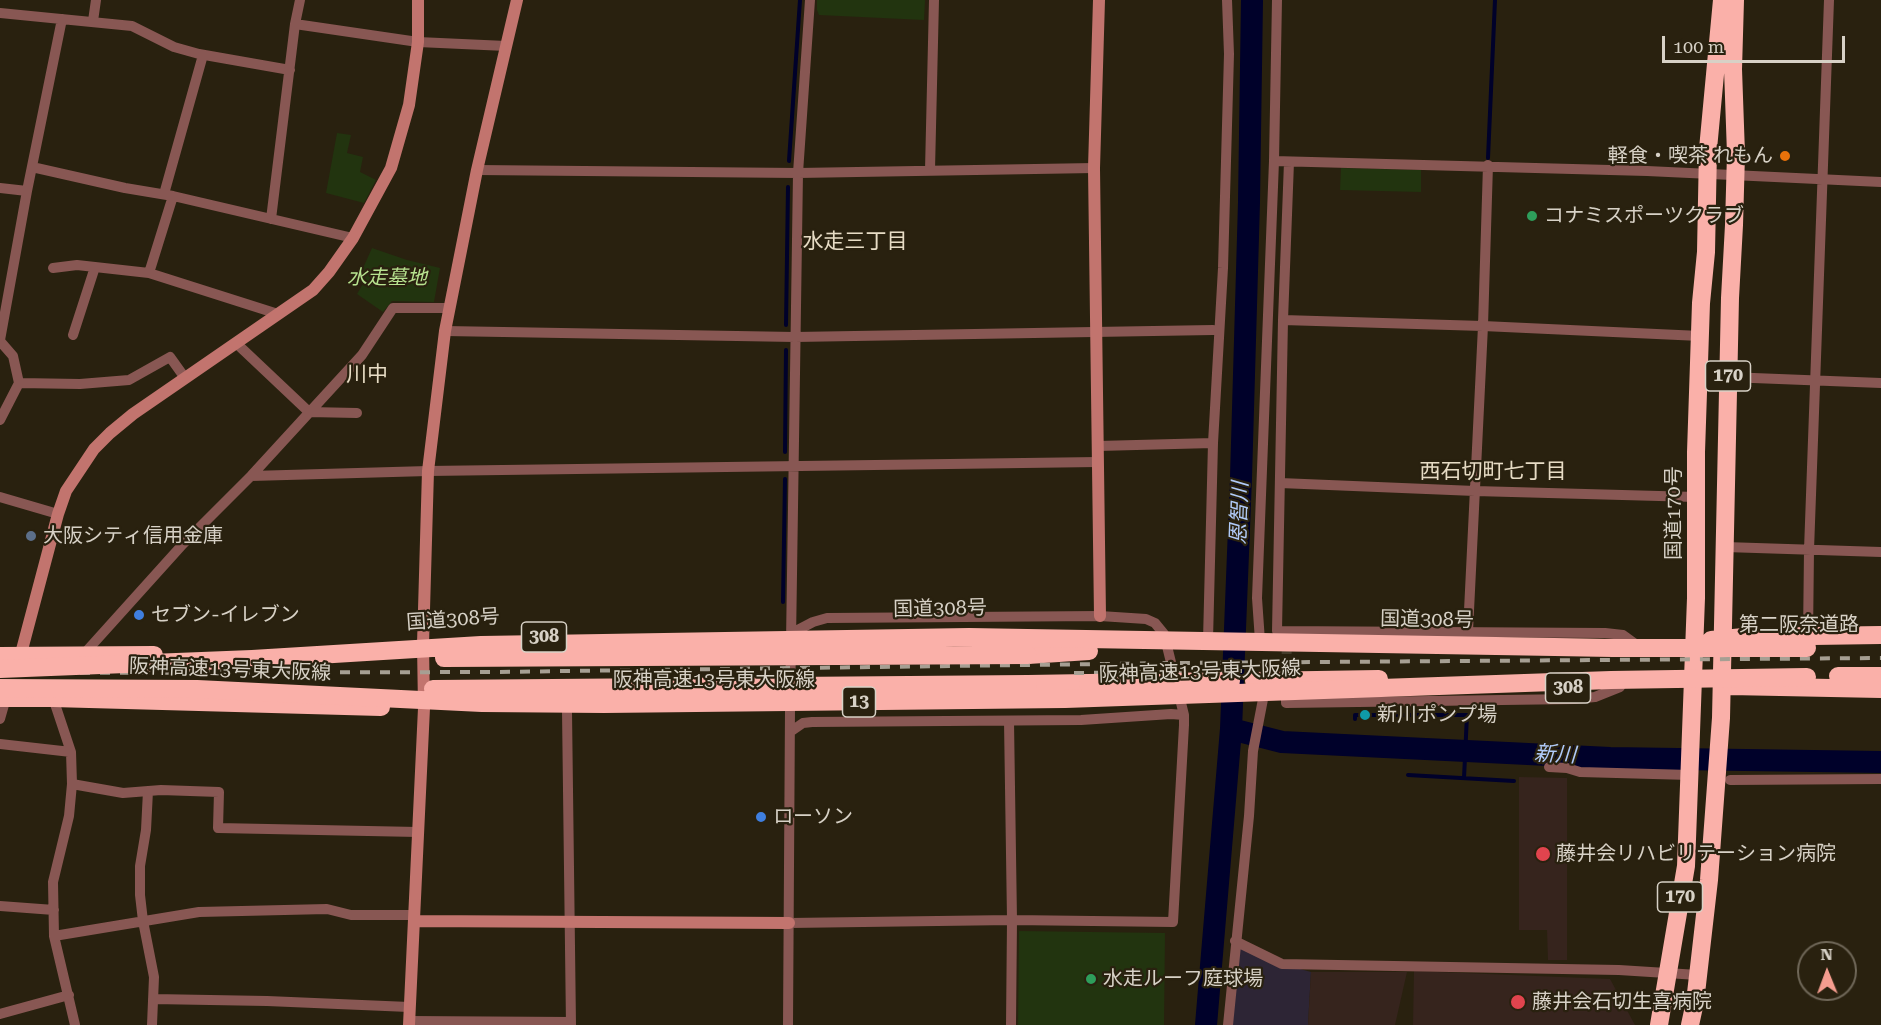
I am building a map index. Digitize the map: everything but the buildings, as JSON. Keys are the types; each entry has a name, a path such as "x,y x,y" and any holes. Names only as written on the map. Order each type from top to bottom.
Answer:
{"highway":[{"name":"国道170号","path":"1659,1025 1686,866 1695,642 1700,336 1706,252 1708,149 1722,0"},
{"name":"170","path":"1690,1025 1722,767 1719,682 1736,175 1733,69 1735,0"},
{"name":"国道308号","path":"0,656 267,654 455,641 562,637 998,631 1089,643 1232,640 1720,644 1744,637 1880,639"},
{"name":"阪神高速13号東大阪線","path":"0,669 252,659 481,645 969,637 1720,644"},
{"name":"第二阪奈道路","path":"1720,644 1880,639"},
{"path":"252,659 1028,655 1089,643 1202,651 1232,640"},
{"path":"197,689 1088,683 1258,690 1671,675 1693,687"},
{"name":"阪神高速13号東大阪線","path":"2,695 197,689 482,703 604,704 1053,699 1611,680 1719,682"},
{"path":"1719,682 1879,686"},
{"name":"308","path":"2,695 567,711 790,708 828,714 1258,690 1693,687 1719,682"}],"street":[{"path":"93,21 96,0"},
{"path":"271,219 295,24 300,0"},
{"path":"0,719 2,695 21,655 66,491 94,449 117,426 313,290 353,238 392,168 410,105 417,42 418,0"},
{"path":"517,0 477,170 449,308 428,471 423,644 424,708 409,1023 571,1023 567,711"},
{"path":"788,1025 798,173 810,0"},
{"path":"930,170 934,0"},
{"path":"1099,0 1095,168 1100,616"},
{"path":"1208,640 1213,443 1223,268 1228,65 1227,0"},
{"path":"1258,641 1257,598 1274,161 1277,0"},
{"path":"1808,637 1814,381 1829,0"},
{"path":"0,13 132,26 174,47 203,56 290,70"},
{"path":"0,420 19,383 13,356 0,340 62,19"},
{"path":"295,24 417,42 506,46"},
{"path":"149,273 203,56"},
{"path":"1274,161 1488,165 1881,182"},
{"path":"1289,162 1283,320 1277,631 1605,633 1623,635 1634,643"},
{"path":"1468,631 1483,326 1488,165"},
{"path":"32,167 125,188 169,195 353,238"},
{"path":"477,170 798,173 1095,168"},
{"path":"0,188 27,191"},
{"path":"53,268 77,265 149,273 278,314"},
{"path":"73,334 95,267"},
{"path":"83,655 183,544 251,476 362,355 393,308 449,308"},
{"path":"1283,320 1700,336"},
{"path":"445,331 795,337 1213,330"},
{"path":"236,344 309,412 357,412"},
{"path":"19,383 80,384 129,380 170,357 185,378"},
{"path":"1728,377 1881,383"},
{"path":"1098,446 1213,443"},
{"path":"251,476 428,471 1098,462"},
{"path":"1280,483 1696,497"},
{"path":"0,497 58,514"},
{"path":"1725,547 1881,552"},
{"path":"54,936 198,912 327,909 351,915 570,922 789,923 1011,920 1173,922 1184,715 1164,636 1155,623 1146,619 1100,616 826,618 813,621 792,633"},
{"path":"1286,700 1286,703 1575,699 1595,697 1620,687"},
{"path":"1228,1025 1249,816 1253,751 1258,721 1258,690"},
{"path":"52,698 71,752 72,784 69,816 53,882 54,936 75,1025"},
{"path":"790,732 828,714 1009,721 1184,715"},
{"path":"1009,721 1011,1025"},
{"path":"0,744 71,752"},
{"path":"1549,767 1567,768 1580,772 1690,764"},
{"path":"1722,767 1881,779"},
{"path":"72,784 123,793 219,792 218,828 418,832"},
{"path":"148,791 146,830 140,866 140,895 154,977 152,1025"},
{"path":"0,906 54,910"},
{"path":"1235,941 1282,964 1669,972 1698,975"},
{"path":"0,1014 69,995"},
{"path":"153,999 267,1000 410,1007"}],"shaded area":[{"name":"藤井会リハビリテーション病院","path":"1519,777 1567,778 1567,960 1548,960 1547,930 1519,930"},
{"path":"1235,941 1282,964 1311,972 1308,1025 1228,1025"},
{"name":"藤井会石切生喜病院","path":"1414,971 1610,979 1635,1025 1413,1025"},
{"path":"1311,972 1407,972 1395,1025 1308,1025"}],"green space":[{"path":"817,0 925,0 924,20 819,15"},
{"path":"337,133 351,135 347,153 363,157 360,172 376,180 364,203 326,193"},
{"path":"1341,168 1421,170 1421,192 1340,190"},
{"name":"水走墓地","path":"372,248 440,268 434,302 392,301 383,312 357,294 364,282 359,277"},
{"name":"水走ルーフ庭球場","path":"1019,931 1165,933 1164,1025 1018,1025"}],"waterway":[{"path":"789,161 800,0"},
{"name":"恩智川","path":"1206,1025 1231,729 1249,202 1252,0"},
{"path":"1488,158 1495,0"},
{"path":"786,325 788,187"},
{"path":"785,452 786,350"},
{"path":"783,602 785,479"},
{"path":"1355,719 1355,715 1467,715 1464,778"},
{"name":"新川","path":"1231,729 1282,742 1610,758 1881,762"},
{"name":"新川","path":"1354,745 1355,739"},
{"path":"1408,775 1514,781"}],"tunnel":[{"path":"1286,684 1287,637"}],"railway":[{"path":"0,673 493,672 1178,663 1881,658"},
{"path":"1074,673 1242,671"}],"place":[{"name":"軽食・喫茶 れもん","path":"1785,156"},
{"name":"コナミスポーツクラブ","path":"1532,216"},
{"name":"大阪シティ信用金庫","path":"31,536"},
{"name":"セブン-イレブン","path":"139,615"},
{"name":"新川ポンプ場","path":"1365,715"},
{"name":"ローソン","path":"761,817"},
{"name":"藤井会リハビリテーション病院","path":"1543,854"},
{"name":"水走ルーフ庭球場","path":"1091,979"},
{"name":"藤井会石切生喜病院","path":"1518,1002"}],"district":[{"name":"水走三丁目","path":"855,242"},
{"name":"川中","path":"367,375"},
{"name":"西石切町七丁目","path":"1493,472"}]}
